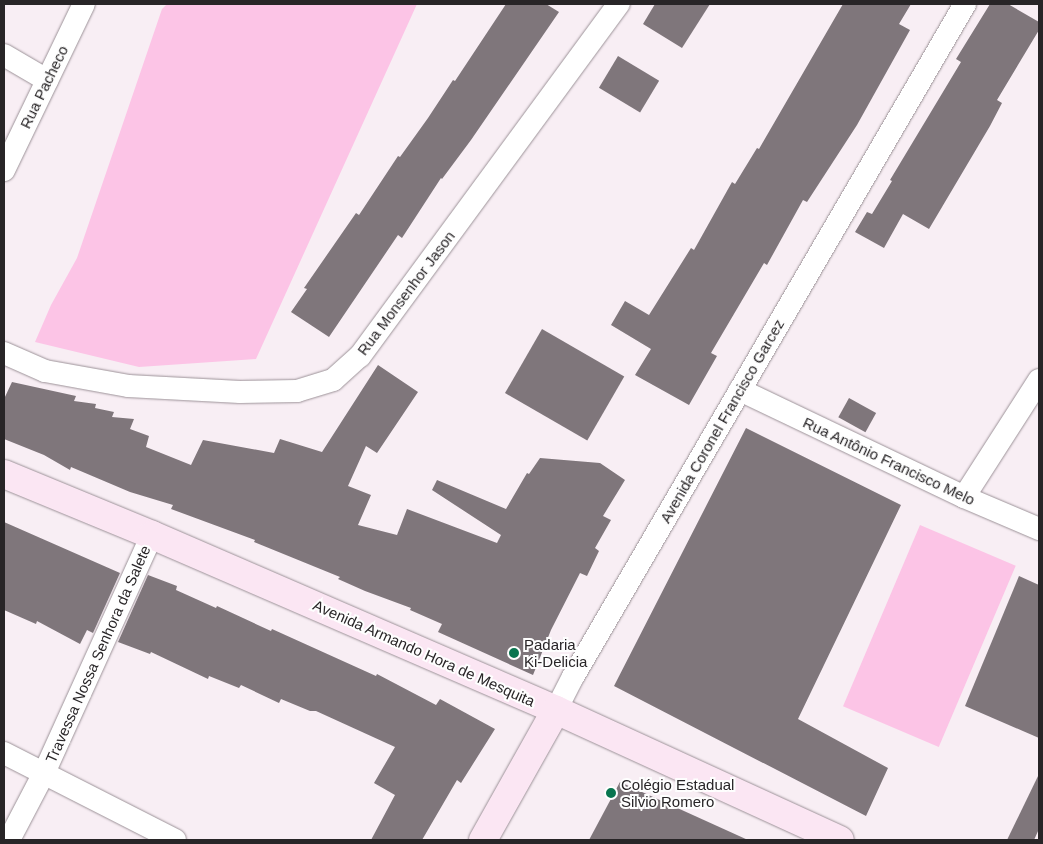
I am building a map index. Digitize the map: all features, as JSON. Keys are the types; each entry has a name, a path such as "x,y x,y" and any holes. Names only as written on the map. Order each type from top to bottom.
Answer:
{"main road":[{"name":"Avenida Armando Hora de Mesquita","path":"4,474 152,534 556,710 840,840"},
{"name":"Avenida Coronel Francisco Garcez","path":"483,840 556,710"}],"street":[{"name":"Rua Pacheco","path":"4,170 84,4"},
{"name":"Rua Monsenhor Jason","path":"4,353 45,371 128,386 240,392 297,391 333,380 360,356 619,4"},
{"name":"Avenida Coronel Francisco Garcez","path":"556,710 965,4"},
{"path":"4,55 47,80"},
{"path":"964,497 1039,380"},
{"name":"Rua Antônio Francisco Melo","path":"740,390 964,497 1039,529"},
{"name":"Travessa Nossa Senhora da Salete","path":"9,840 44,773 152,534"},
{"name":"Travessa Nossa Senhora da Salete","path":"4,753 175,840"}],"shaded area":[{"path":"167,4 417,4 256,359 139,367 35,342 51,305 77,258 162,9"},
{"path":"920,525 1016,566 939,747 843,706"}],"building":[{"path":"506,4 546,4 559,12 471,140 441,178 402,238 398,235 329,337 291,312 307,289 304,288 356,213 359,215 398,156 400,157 453,80 455,81"},
{"path":"655,4 710,4 682,48 643,24"},
{"path":"843,4 911,4 899,24 910,30 857,125 807,202 803,200 767,265 764,263 711,353 717,356 689,405 635,375 651,349 611,325 625,301 649,315 691,248 694,250 732,182 735,184 757,148 759,149"},
{"path":"990,4 1008,4 1039,22 1039,30 997,100 1002,103 990,126 929,229 903,214 884,248 855,232 867,212 872,214 892,181 890,180 961,62 956,59"},
{"path":"618,56 659,81 640,112 599,88"},
{"path":"542,329 624,377 587,441 505,393"},
{"path":"378,365 418,392 377,453 366,446 348,486 371,495 358,525 397,535 407,509 497,543 501,535 432,490 437,480 506,509 527,473 529,474 540,458 600,463 625,480 603,516 611,520 595,548 599,551 587,576 580,573 551,630 533,675 438,632 442,624 410,610 411,608 365,591 338,579 340,577 254,542 255,540 171,509 173,505 130,492 71,467 70,470 44,455 4,439 4,399 12,382 76,396 74,401 96,404 95,408 114,412 112,417 134,419 130,429 149,436 146,447 191,465 203,440 274,453 280,439 322,452"},
{"path":"849,398 876,413 865,432 838,417"},
{"path":"746,428 901,505 798,719 888,768 866,816 614,686"},
{"path":"4,522 120,573 93,633 87,630 80,644 37,621 36,624 4,610"},
{"path":"148,575 177,586 176,590 216,608 217,606 271,631 272,629 376,676 377,674 436,705 440,699 495,729 461,783 457,780 422,840 371,840 395,795 374,783 395,747 316,711 310,711 281,699 279,703 241,685 239,688 209,676 208,679 151,652 150,654 118,642"},
{"path":"1019,576 1039,585 1039,738 965,706"},
{"path":"1039,774 1039,829 1034,840 1007,840"},
{"path":"620,782 748,840 589,840"}],"place":[{"name":"Padaria Ki-Delicia","path":"514,653"},
{"name":"Colégio Estadual Silvio Romero","path":"611,793"}]}
